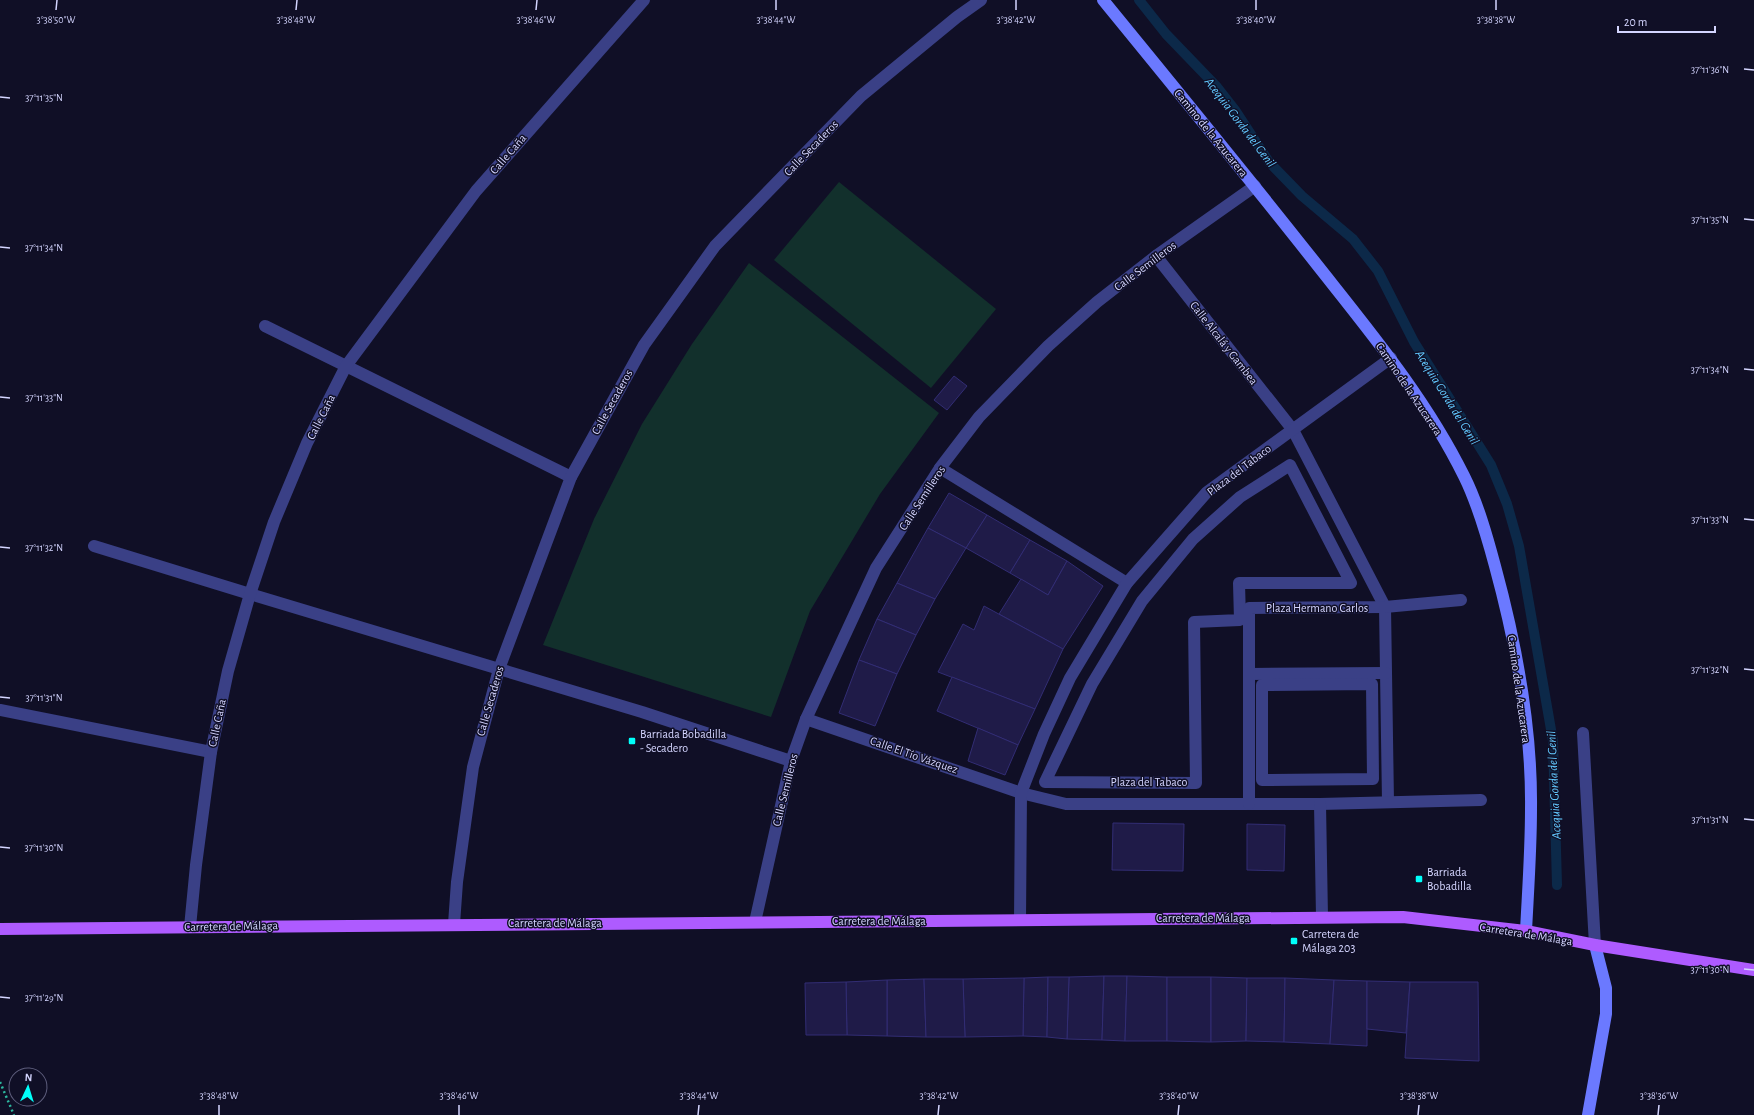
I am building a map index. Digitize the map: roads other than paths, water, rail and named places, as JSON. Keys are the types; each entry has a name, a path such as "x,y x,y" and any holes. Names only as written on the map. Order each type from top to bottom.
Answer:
{"main road":[{"name":"Carretera de Málaga","path":"0,929 1403,917 1526,931 1595,946 1754,970"}],"street":[{"name":"Calle Caña","path":"190,927 196,865 212,752 228,671 250,594 274,522 307,444 346,366 476,191 644,0"},
{"name":"Calle Secaderos","path":"454,924 459,868 473,767 499,668 571,476 644,345 715,246 861,96 957,17 981,0"},
{"name":"Camino de la Azucarera","path":"1103,0 1255,186 1391,358 1432,418 1465,478 1486,534 1500,583 1511,631 1522,694 1528,752 1531,807 1526,931"},
{"name":"Calle Semilleros","path":"755,922 791,761 806,719 876,568 940,468 979,417 1048,346 1097,302 1156,256 1255,186"},
{"name":"Calle Alcalá y Gambea","path":"1156,256 1292,430"},
{"path":"265,326 571,476"},
{"name":"Plaza del Tabaco","path":"1020,920 1021,792 1044,734 1070,678 1127,583 1207,492 1391,358"},
{"path":"1292,430 1386,607 1461,600"},
{"name":"Plaza del Tabaco","path":"1290,465 1350,583 1240,583 1240,620 1194,622 1196,783 1046,782 1092,684 1142,601 1193,539 1240,497 1290,465"},
{"path":"940,468 1127,583"},
{"path":"94,546 649,714 791,761"},
{"name":"Plaza Hermano Carlos","path":"1249,804 1249,608 1386,607 1388,802"},
{"path":"1250,674 1386,673"},
{"path":"1372,684 1373,779 1262,780 1262,685 1372,684"},
{"path":"0,710 212,752"},
{"name":"Calle El Tío Vázquez","path":"806,719 1021,792"},
{"path":"1583,733 1595,946 1606,988 1606,1014 1588,1115"},
{"path":"1021,792 1066,804 1320,804 1481,800"},
{"path":"1320,804 1322,917"}],"waterway":[{"name":"Acequia Gorda del Genil","path":"1139,0 1166,34 1217,87 1235,110 1269,162 1302,196 1353,239 1378,271 1414,342 1491,465 1507,504 1519,546 1553,741 1557,885"}],"place":[{"name":"Barriada Bobadilla - Secadero","path":"632,741"},
{"name":"Barriada Bobadilla","path":"1419,879"},
{"name":"Carretera de Málaga 203","path":"1294,941"}]}
